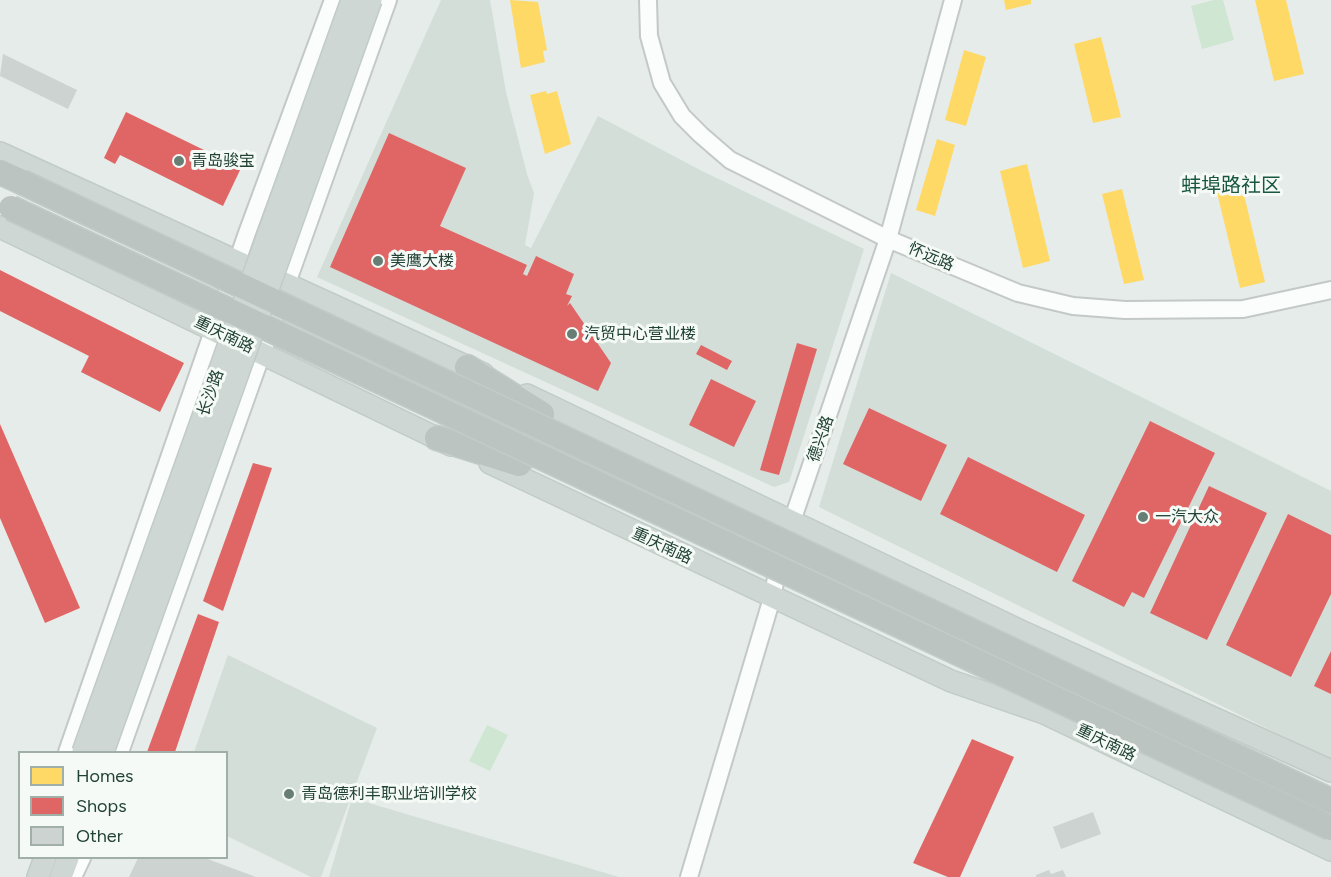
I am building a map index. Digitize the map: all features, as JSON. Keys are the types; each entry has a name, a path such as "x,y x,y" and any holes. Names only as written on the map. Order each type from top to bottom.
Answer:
{"highway":[{"path":"0,172 1331,801"},
{"path":"0,202 1331,828"},
{"path":"467,367 542,414 1331,789"},
{"path":"437,438 519,464 1256,810 1331,841"}],"main road":[{"name":"长沙路","path":"84,751 352,0"},
{"name":"长沙路","path":"104,751 371,0"},
{"path":"0,153 467,367 1023,632 1331,771"},
{"name":"重庆南路","path":"0,227 772,598 951,681 1044,713 1331,850"},
{"path":"38,877 45,859"},
{"path":"61,877 68,859"}],"street":[{"name":"长沙路","path":"68,751 237,262 333,0"},
{"path":"121,751 388,0"},
{"name":"怀远路","path":"648,0 649,36 662,83 682,116 700,135 730,160 888,239 1018,293 1073,306 1125,310 1243,309 1331,290"},
{"name":"德兴路","path":"689,877 772,598 782,550 888,239 953,0"},
{"path":"31,877 36,859"},
{"path":"73,877 81,859"}],"shaded area":[{"path":"441,0 490,0 506,92 534,193 525,245 531,248 598,116 702,171 864,249 789,482 774,487 317,277"},
{"path":"891,273 1331,491 1331,760 819,507"},
{"name":"青岛德利丰职业培训学校","path":"228,655 377,728 321,877 311,877 228,836 228,751 194,751"},
{"path":"352,798 619,877 329,877"}],"green space":[{"path":"1223,0 1234,40 1202,49 1191,6"},
{"path":"487,725 508,735 490,771 469,761"}],"building: Homes":[{"path":"510,0 538,2 547,50 543,51 545,62 521,68"},
{"path":"1004,0 1031,0 1031,4 1006,10"},
{"path":"1255,0 1286,0 1304,74 1274,81"},
{"path":"1101,37 1121,117 1093,123 1074,44"},
{"path":"964,50 986,57 966,126 945,120"},
{"path":"546,91 547,94 557,91 571,144 545,154 530,95"},
{"path":"937,139 955,145 935,216 916,210"},
{"path":"1027,164 1050,261 1023,268 1000,171"},
{"path":"1239,174 1265,282 1240,288 1214,180"},
{"path":"1122,189 1144,280 1124,284 1102,194"}],"building: Shops":[{"name":"青岛骏宝","path":"126,112 241,168 223,206 120,155 115,164 104,158"},
{"path":"389,133 466,168 440,226 527,265 523,274 527,276 536,256 574,274 566,294 572,296 567,306 570,303 611,363 598,391 330,267"},
{"path":"0,270 184,363 160,412 81,372 89,356 0,311"},
{"path":"797,343 817,349 779,475 760,470"},
{"path":"701,345 732,361 727,370 696,354"},
{"path":"711,379 756,401 734,447 689,425"},
{"path":"869,408 947,445 921,501 843,464"},
{"name":"一汽大众","path":"1150,421 1215,453 1144,598 1132,592 1124,607 1072,581"},
{"path":"0,424 80,608 45,623 0,518"},
{"path":"968,457 1085,515 1057,572 940,514"},
{"path":"253,463 272,468 223,611 203,601"},
{"path":"1209,486 1267,513 1207,640 1150,613"},
{"path":"1288,514 1331,535 1331,594 1291,677 1226,645"},
{"path":"198,614 219,622 175,751 147,751"},
{"path":"1331,651 1331,694 1314,686"},
{"path":"972,739 1014,757 960,877 948,877 913,863"}],"building: Other":[{"path":"3,54 77,90 68,109 0,76"},
{"path":"1093,812 1101,834 1061,849 1053,827"},
{"path":"138,859 208,859 256,877 129,877"},
{"path":"1049,870 1051,874 1063,870 1066,877 1036,877"}],"place":[{"name":"青岛骏宝","path":"179,161"},
{"name":"美鹰大楼","path":"378,261"},
{"name":"汽贸中心营业楼","path":"572,334"},
{"name":"一汽大众","path":"1143,517"},
{"name":"青岛德利丰职业培训学校","path":"289,794"}],"district":[{"name":"蚌埠路社区","path":"1231,186"}]}
